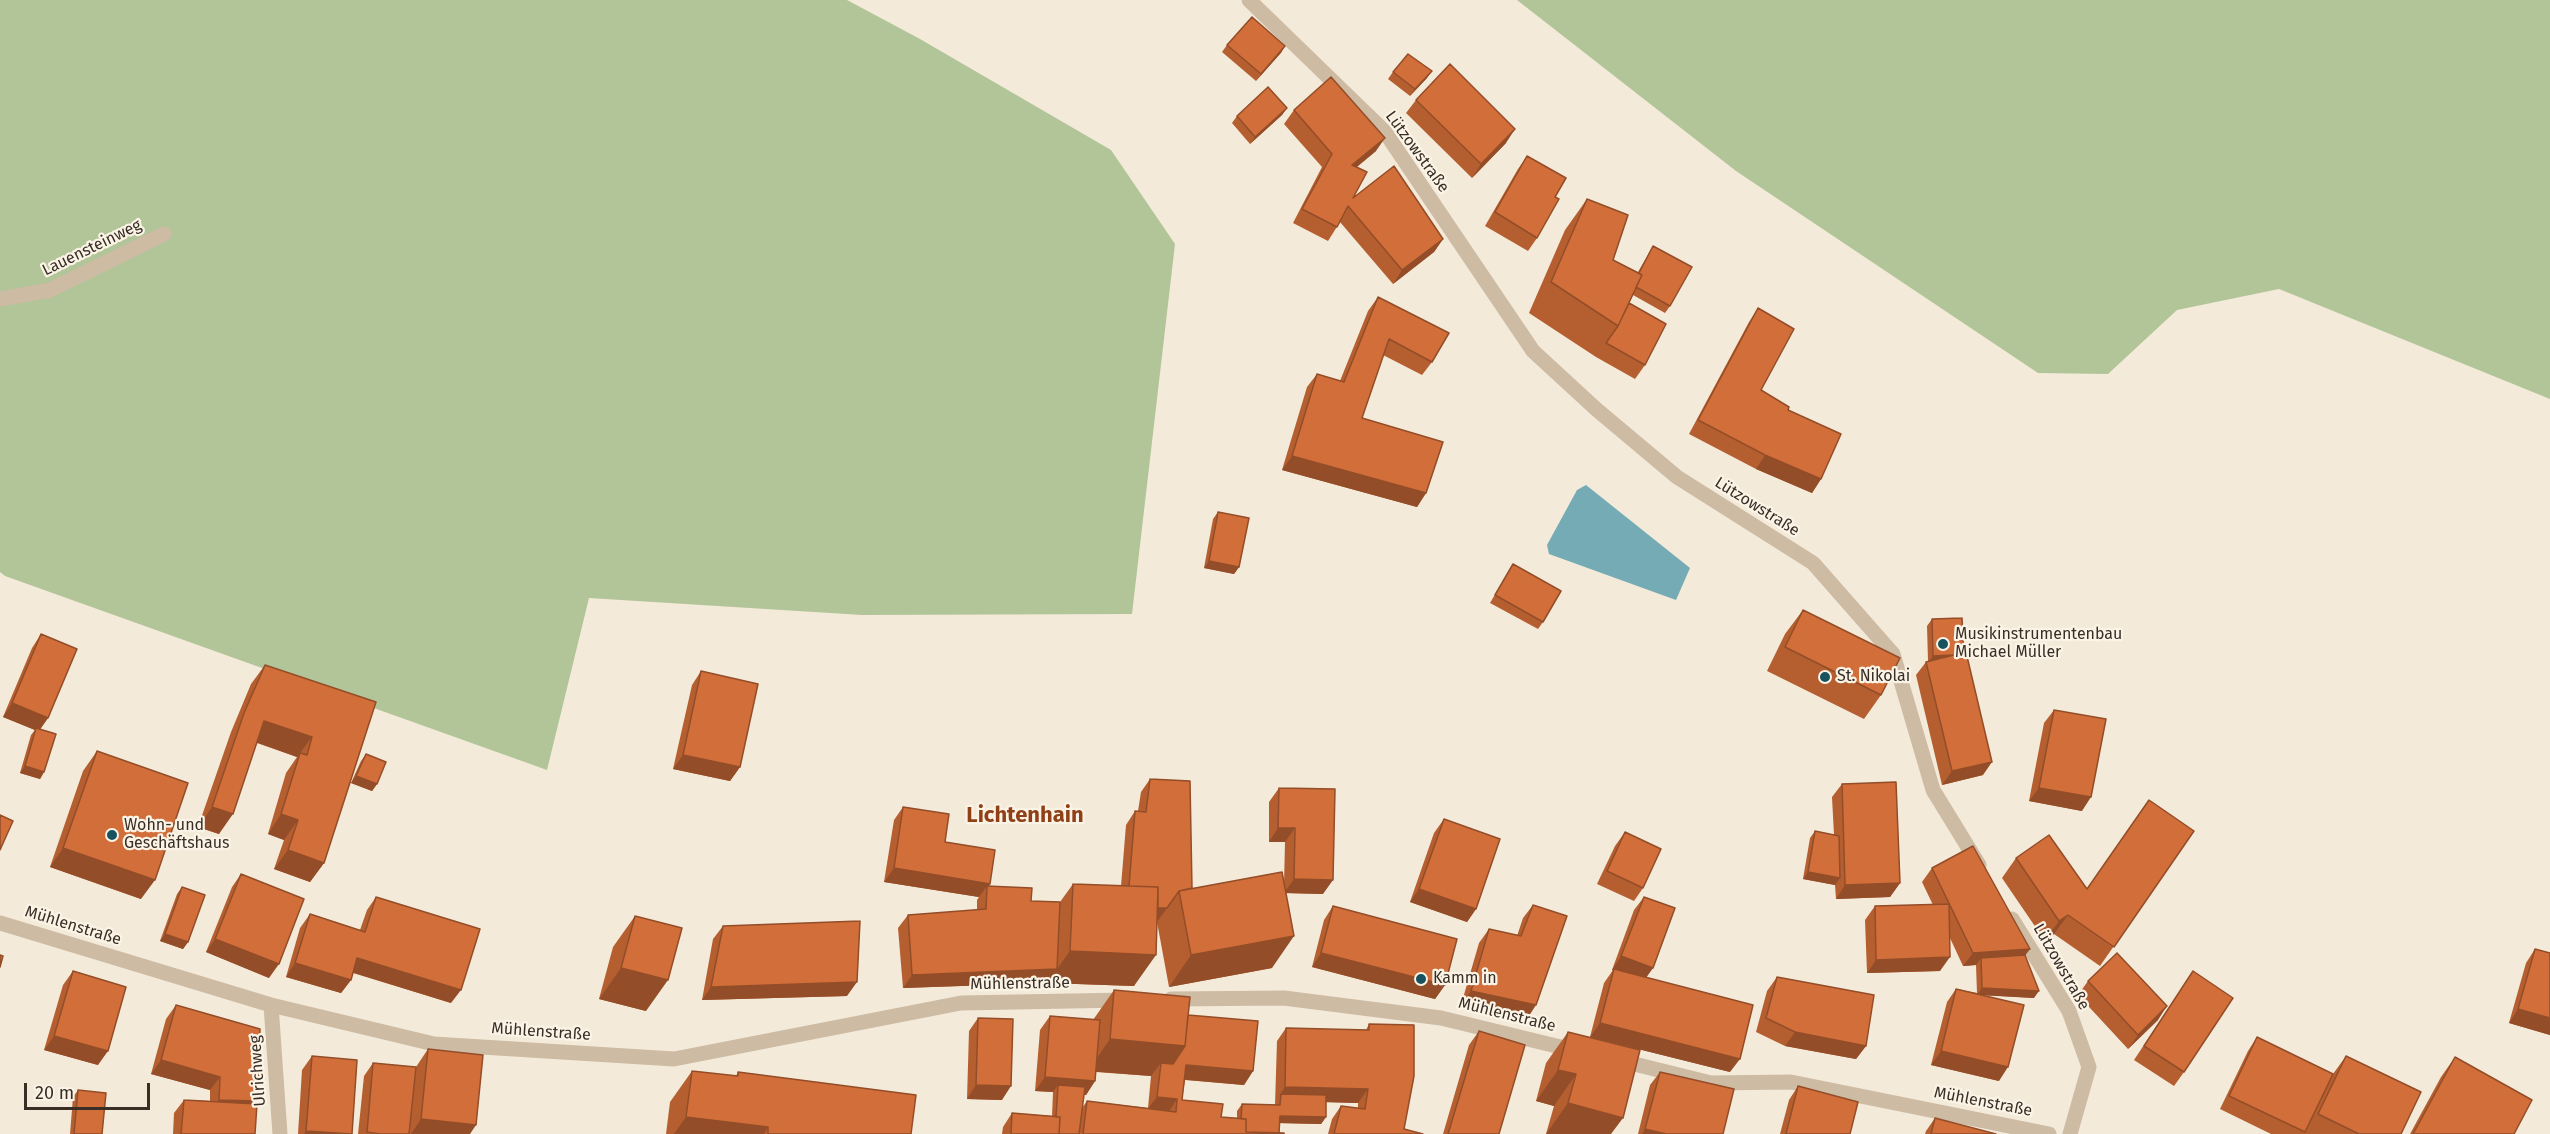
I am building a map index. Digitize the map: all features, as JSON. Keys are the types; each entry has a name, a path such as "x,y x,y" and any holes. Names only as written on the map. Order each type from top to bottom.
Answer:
{"street":[{"name":"Lützowstraße","path":"1249,0 1384,132 1533,351 1596,409 1677,477 1813,563 1893,654 1933,790 1988,880"},
{"name":"Lauensteinweg","path":"0,298 50,290 164,234"},
{"name":"Lützowstraße","path":"2007,910 2069,1011 2089,1067 2070,1134"},
{"name":"Mühlenstraße","path":"0,923 271,1005 434,1044 674,1059 961,1003 1284,998 1441,1018 1711,1083 1791,1082 2049,1134"},
{"name":"Ulrichweg","path":"271,1005 280,1134"}],"green space":[{"path":"0,0 847,0 920,39 1111,150 1175,244 1132,614 862,615 589,598 547,770 5,576 0,572"},
{"path":"1517,0 2550,0 2550,399 2279,289 2177,310 2108,374 2038,373 1736,171"}],"water":[{"path":"1586,485 1690,568 1676,600 1549,554 1547,545 1577,490"}],"building":[{"path":"1252,17 1285,46 1261,74 1227,45"},
{"path":"1408,54 1432,71 1415,89 1393,72"},
{"path":"1450,64 1515,129 1481,164 1416,100"},
{"path":"1331,77 1385,138 1352,165 1367,172 1353,198 1394,166 1443,239 1402,270 1348,206 1337,227 1302,209 1332,154 1294,110"},
{"path":"1268,87 1287,108 1255,137 1237,116"},
{"path":"1527,156 1566,178 1555,197 1559,199 1537,238 1495,212"},
{"path":"1587,199 1628,215 1613,260 1642,275 1618,326 1551,282"},
{"path":"1653,246 1692,267 1670,306 1636,287 1642,275 1639,273"},
{"path":"1378,297 1449,333 1432,362 1389,339 1362,418 1443,442 1426,493 1292,456 1317,374 1344,382"},
{"path":"1629,303 1666,324 1645,365 1606,343 1618,326"},
{"path":"1758,308 1794,329 1761,390 1789,407 1788,410 1841,434 1821,479 1765,455 1698,420"},
{"path":"1218,512 1249,518 1239,567 1209,561"},
{"path":"1513,564 1561,591 1543,622 1495,595"},
{"path":"1803,610 1900,658 1881,695 1785,647"},
{"name":"Musikinstrumentenbau Michael Müller","path":"1962,618 1964,653 1933,656 1932,619"},
{"path":"41,634 77,649 48,718 12,703"},
{"path":"1966,652 1992,762 1952,771 1926,662"},
{"path":"265,665 376,702 324,863 288,850 298,820 281,814 300,753 307,755 312,737 264,721 233,814 212,807 244,713"},
{"path":"701,671 758,684 740,767 683,755"},
{"path":"2054,710 2106,719 2091,797 2039,788"},
{"path":"36,728 56,734 44,772 25,766"},
{"name":"Wohn- und Geschäftshaus","path":"97,751 188,783 155,880 63,848"},
{"path":"366,754 386,762 377,784 356,776"},
{"path":"1150,779 1190,781 1192,888 1179,891 1167,908 1158,908 1158,887 1129,886 1135,811 1146,812"},
{"path":"1896,782 1900,883 1845,885 1842,784"},
{"path":"1279,788 1335,789 1333,880 1294,879 1295,828 1278,828"},
{"path":"2149,800 2194,831 2114,947 2068,915 2059,921 2016,858 2049,835 2087,889"},
{"path":"903,807 949,814 945,842 995,850 990,884 894,868"},
{"path":"0,815 13,821 0,850"},
{"path":"1444,819 1500,839 1476,909 1419,889"},
{"path":"1815,831 1839,836 1840,878 1808,872"},
{"path":"1625,832 1661,849 1643,888 1607,871"},
{"path":"1973,846 2030,949 1973,953 1932,868"},
{"path":"1282,872 1294,936 1191,955 1179,891"},
{"path":"241,874 304,899 279,964 215,939"},
{"path":"1073,884 1158,887 1156,955 1070,951"},
{"path":"987,886 1032,888 1031,901 1060,902 1057,969 912,975 908,915 986,909"},
{"path":"182,887 205,895 188,942 165,934"},
{"path":"376,897 480,929 461,990 357,958 351,980 295,963 310,914 365,932"},
{"path":"1644,897 1675,908 1653,968 1621,956"},
{"path":"1949,904 1950,957 1876,960 1875,906"},
{"path":"1533,905 1567,916 1536,1005 1471,991 1489,929 1521,936"},
{"path":"1333,906 1457,939 1445,985 1321,953"},
{"path":"635,916 682,928 668,980 621,968"},
{"path":"860,921 857,982 711,987 723,926"},
{"path":"2535,949 2550,953 2550,1018 2518,1009"},
{"path":"2117,953 2167,1006 2138,1035 2088,981"},
{"path":"2025,955 2039,991 1982,988 1981,958"},
{"path":"1614,969 1753,1005 1740,1059 1600,1023"},
{"path":"73,971 126,987 108,1051 54,1036"},
{"path":"2193,971 2233,998 2184,1072 2144,1046"},
{"path":"1777,977 1874,995 1866,1046 1795,1032 1766,1018"},
{"path":"1956,989 2024,1005 2008,1067 1941,1051"},
{"path":"1114,990 1190,997 1185,1046 1110,1039"},
{"path":"176,1005 260,1029 258,1101 219,1100 220,1077 161,1060"},
{"path":"1188,1015 1258,1021 1253,1071 1186,1065 1182,1100 1223,1104 1221,1117 1246,1119 1246,1132 1284,1134 1083,1134 1087,1101 1176,1112 1177,1099 1157,1097 1161,1063 1173,1064 1185,1046"},
{"path":"1050,1016 1100,1020 1095,1081 1045,1077"},
{"path":"978,1018 1013,1019 1011,1086 976,1085"},
{"path":"1369,1024 1414,1025 1414,1076 1404,1129 1423,1134 1334,1134 1341,1106 1365,1109 1368,1089 1285,1087 1286,1028 1369,1030"},
{"path":"1479,1031 1525,1045 1499,1134 1448,1134"},
{"path":"1568,1032 1640,1050 1623,1118 1568,1103 1576,1074 1558,1070"},
{"path":"2257,1037 2333,1074 2305,1132 2229,1096"},
{"path":"428,1049 483,1055 476,1125 421,1119"},
{"path":"312,1056 357,1060 352,1134 306,1131"},
{"path":"2346,1056 2421,1092 2401,1134 2359,1134 2318,1114"},
{"path":"2455,1057 2532,1100 2514,1134 2413,1134"},
{"path":"373,1063 416,1067 409,1134 367,1132"},
{"path":"692,1071 738,1076 738,1072 916,1095 911,1134 768,1134 768,1127 686,1117"},
{"path":"1660,1072 1734,1089 1723,1134 1666,1134 1645,1129"},
{"path":"1058,1085 1085,1087 1079,1134 1059,1134 1060,1117 1056,1117"},
{"path":"1798,1086 1858,1102 1850,1134 1786,1134"},
{"path":"78,1090 106,1093 102,1134 74,1134"},
{"path":"1281,1094 1326,1095 1326,1117 1280,1116 1279,1133 1246,1132 1246,1119 1241,1119 1242,1104 1280,1105"},
{"path":"184,1100 257,1104 255,1134 181,1134"},
{"path":"1012,1113 1060,1117 1059,1134 1011,1134"},
{"path":"1935,1118 1996,1134 1931,1134"}],"place":[{"name":"Musikinstrumentenbau Michael Müller","path":"1943,644"},
{"name":"St. Nikolai","path":"1825,677"},
{"name":"Wohn- und Geschäftshaus","path":"112,835"},
{"name":"Kamm in","path":"1421,979"}],"district":[{"name":"Lichtenhain","path":"1025,816"}]}
